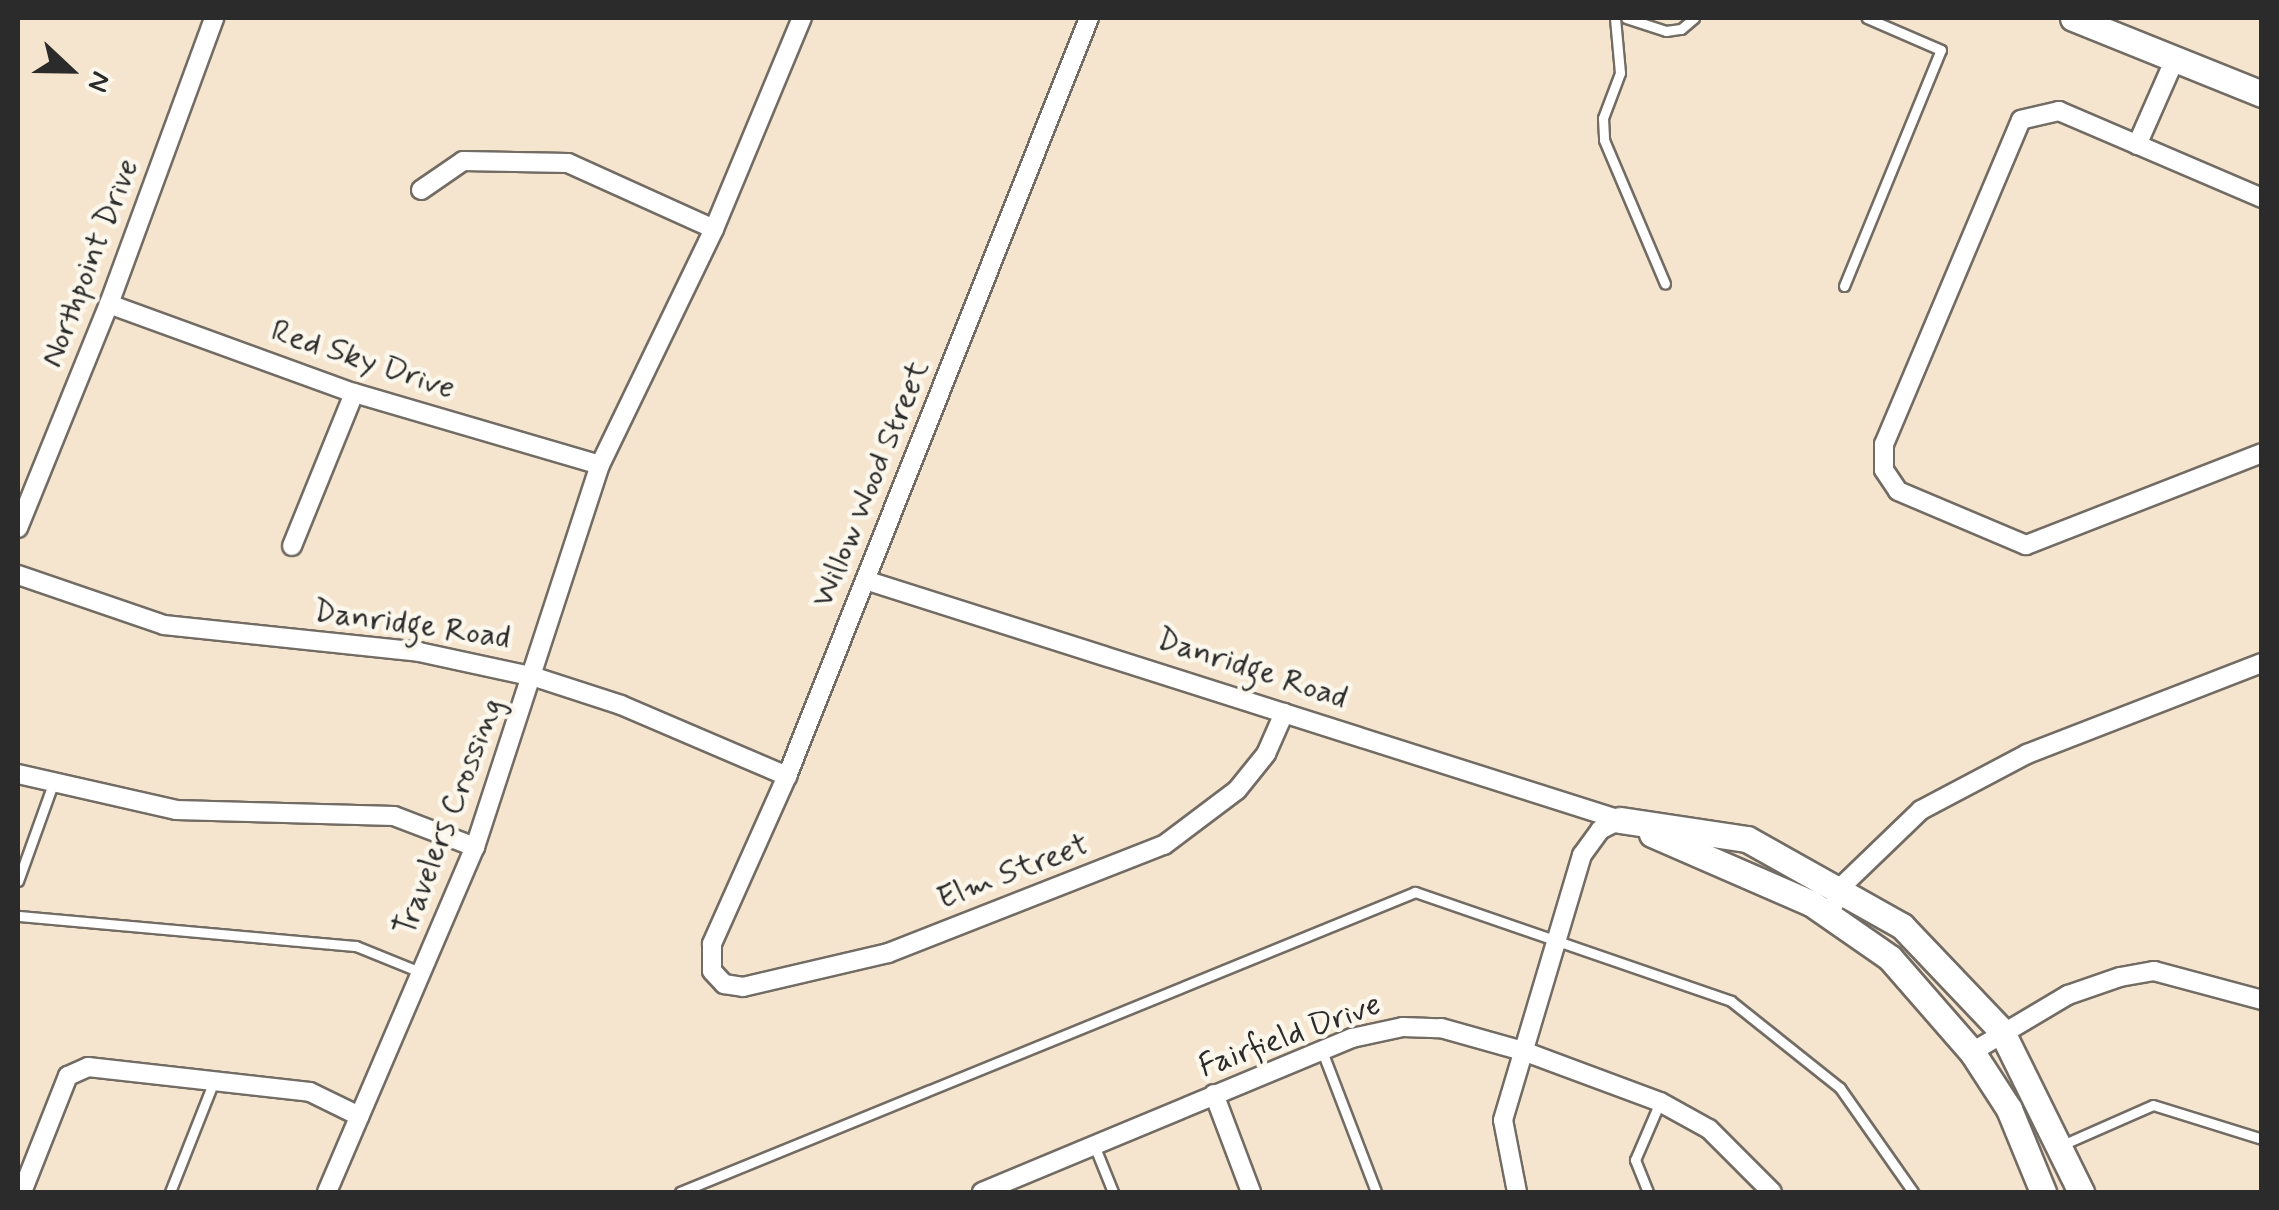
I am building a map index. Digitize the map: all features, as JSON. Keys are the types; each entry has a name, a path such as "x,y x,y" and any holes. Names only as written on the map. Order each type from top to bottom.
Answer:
{"street":[{"name":"Northpoint Drive","path":"18,528 110,304 214,18"},
{"name":"Travelers Crossing","path":"327,1192 474,848 535,677 600,464 714,229 802,18"},
{"name":"Willow Wood Street","path":"712,971 712,944 787,776 1089,18"},
{"path":"2073,18 2262,94"},
{"path":"2137,145 2175,59"},
{"path":"2262,198 2059,111 2021,120 1884,444 1884,470 1898,490 2026,545 2262,453"},
{"path":"421,190 463,161 568,162 714,229"},
{"name":"Red Sky Drive","path":"110,304 354,393 600,464"},
{"path":"292,546 354,393"},
{"name":"Danridge Road","path":"18,575 164,625 418,652 535,677 621,705 787,776"},
{"name":"Danridge Road","path":"866,580 1620,820 1830,914 1890,958 1972,1052 2009,1109 2043,1192"},
{"path":"1830,914 1842,887 1920,810 2028,754 2262,662"},
{"name":"Elm Street","path":"712,971 724,984 742,987 888,954 1164,845 1237,790 1266,754 1284,713"},
{"path":"18,774 176,810 394,816 474,848"},
{"path":"1517,1192 1503,1120 1582,855 1600,830 1620,820"},
{"name":"Danridge Road","path":"1620,820 1747,838 1842,887 1924,946 2002,1030 2081,1192"},
{"path":"1972,1052 2002,1030 2068,995 2154,971 2262,1000"},
{"name":"Fairfield Drive","path":"982,1192 1322,1051 1403,1027 1441,1028 1523,1050 1660,1102 1709,1130 1772,1192"},
{"path":"22,1192 68,1076 88,1067 310,1092 359,1116"},
{"path":"1214,1094 1251,1192"}],"lane":[{"path":"1615,18 1620,73 1603,118 1604,140 1665,284"},
{"path":"1626,18 1666,31 1694,18"},
{"path":"1844,286 1942,50 1866,18"},
{"path":"18,881 53,784"},
{"path":"680,1192 1416,892 1557,938 1731,1002 1840,1088 1913,1192"},
{"path":"18,916 356,946 420,972"},
{"path":"1322,1051 1376,1192"},
{"path":"170,1192 214,1081"},
{"path":"1648,1192 1634,1160 1660,1102"},
{"path":"2060,1146 2154,1105 2262,1139"},
{"path":"1094,1145 1112,1192"}]}
